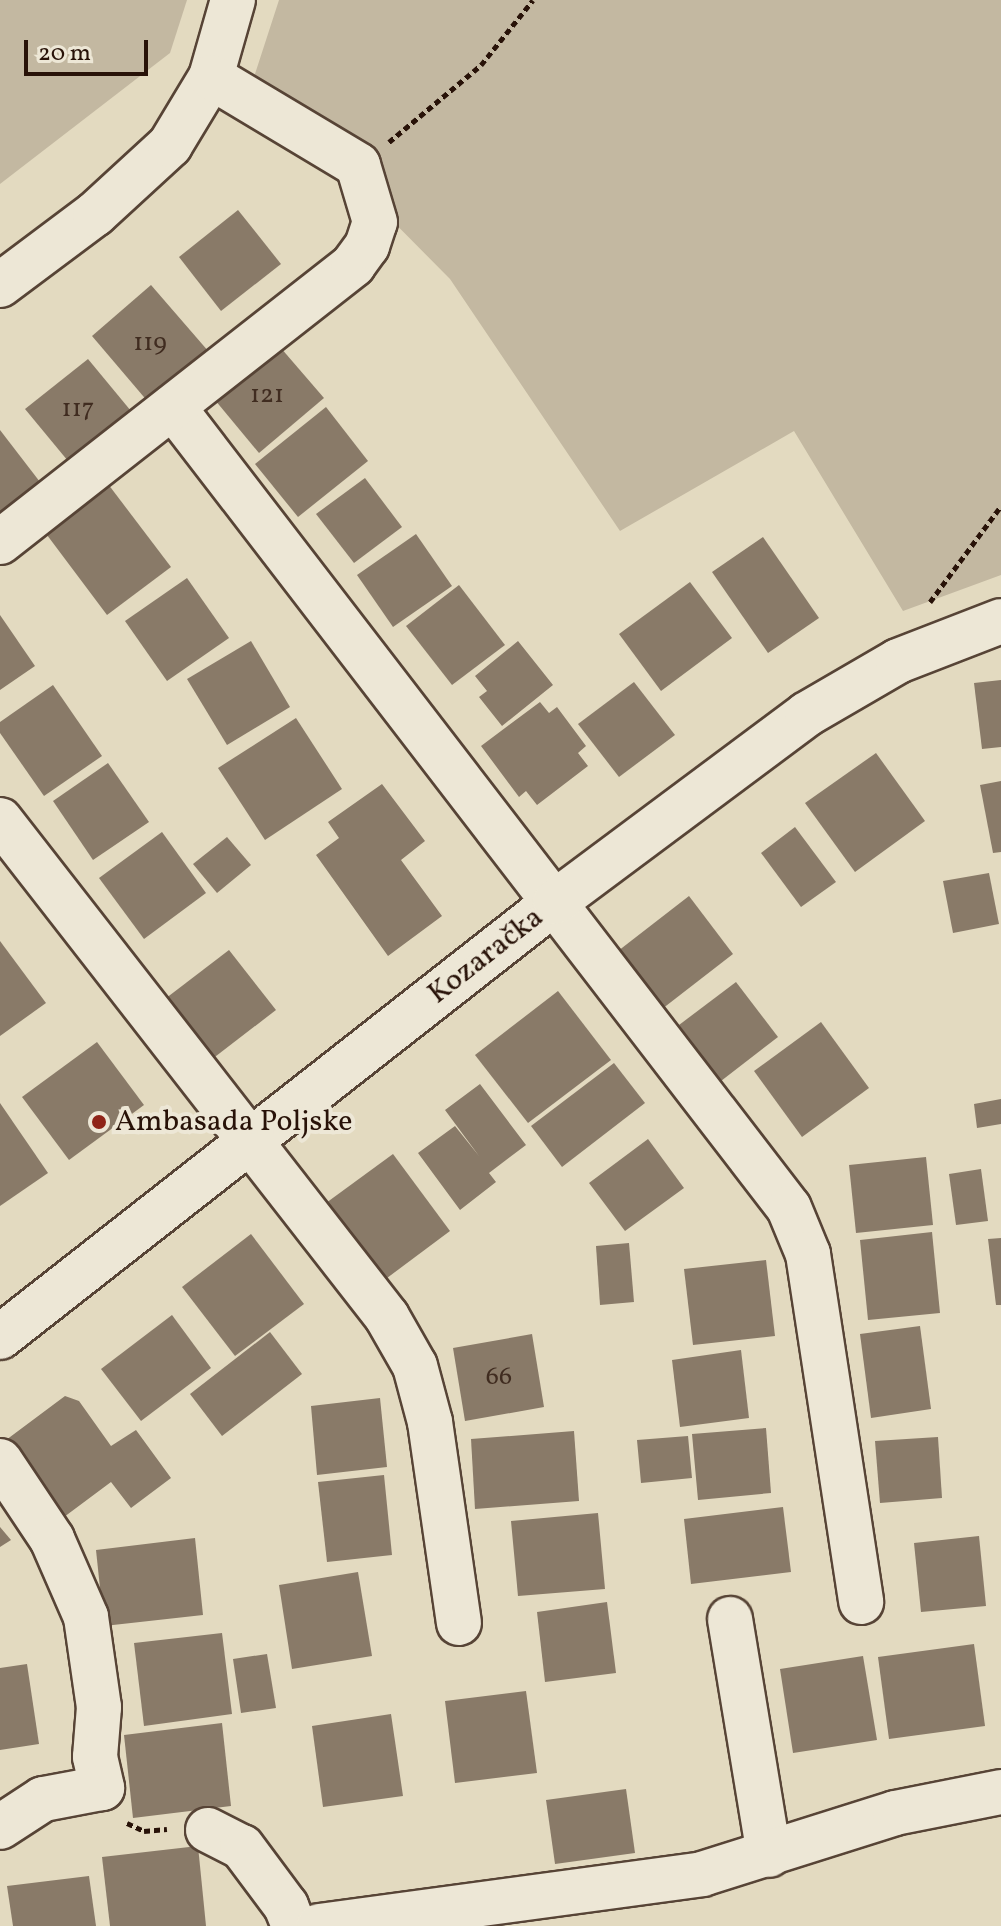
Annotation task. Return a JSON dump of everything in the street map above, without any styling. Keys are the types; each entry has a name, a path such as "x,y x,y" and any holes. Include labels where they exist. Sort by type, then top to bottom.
{"street":[{"path":"0,285 149,169 186,124 211,77 233,0"},
{"path":"0,542 360,256 375,222 358,165 211,77"},
{"path":"173,407 773,1185 800,1231 812,1276 861,1602"},
{"name":"Kozaračka","path":"0,1337 555,902 807,714 898,661 1001,621"},
{"path":"0,820 387,1317 415,1366 430,1422 459,1623"},
{"path":"0,1461 52,1539 86,1617 99,1707 95,1757 102,1788 43,1799 0,1827"},
{"path":"730,1619 769,1855"},
{"path":"319,1926 702,1874 895,1813 1001,1792"},
{"path":"208,1830 242,1847 286,1906 294,1926"}],"path":[{"path":"358,165 481,65 533,0"},
{"path":"927,606 1001,506"},
{"path":"102,1788 113,1816 144,1831 208,1830"}],"shaded area":[{"path":"0,0 187,0 170,53 0,184"},
{"path":"279,0 1001,0 1001,575 903,611 794,431 620,531 450,279 253,80"}],"building":[{"path":"238,210 281,264 221,311 179,257"},
{"path":"151,285 209,352 149,403 92,336"},
{"path":"274,340 324,398 259,453 210,394"},
{"path":"88,359 131,411 68,461 25,409"},
{"path":"326,407 368,461 298,517 255,464"},
{"path":"0,430 40,482 0,513"},
{"path":"365,478 402,527 354,563 316,514"},
{"path":"108,484 171,567 107,615 44,531"},
{"path":"416,534 452,586 393,627 357,575"},
{"path":"763,537 819,618 768,653 712,572"},
{"path":"187,578 229,638 167,681 125,621"},
{"path":"690,582 732,638 661,691 619,634"},
{"path":"459,585 505,645 452,685 406,626"},
{"path":"0,615 35,666 0,690"},
{"path":"251,641 290,707 227,745 187,679"},
{"path":"518,641 553,685 502,726 479,697 487,691 475,676"},
{"path":"1001,680 1001,747 982,749 974,683"},
{"path":"634,682 675,735 619,777 578,724"},
{"path":"53,685 102,756 44,796 0,733 0,722"},
{"path":"540,702 549,713 557,707 586,746 578,753 588,766 537,805 526,791 519,797 481,746"},
{"path":"296,718 342,789 265,840 218,768"},
{"path":"876,753 925,821 855,872 805,803"},
{"path":"108,763 149,822 93,860 53,801"},
{"path":"1001,781 1001,852 993,853 980,785"},
{"path":"382,784 425,841 401,860 442,916 388,956 316,855 339,838 328,822"},
{"path":"795,827 836,882 801,907 761,853"},
{"path":"162,832 206,893 144,939 99,878"},
{"path":"227,837 251,865 217,893 193,864"},
{"path":"989,873 999,924 953,933 943,881"},
{"path":"689,896 733,954 662,1009 618,951"},
{"path":"0,941 46,1003 0,1036"},
{"path":"229,950 276,1010 207,1063 161,1002"},
{"path":"736,982 778,1037 721,1081 679,1025"},
{"path":"558,991 611,1060 528,1123 475,1055"},
{"path":"821,1022 869,1088 802,1137 754,1071"},
{"path":"97,1042 144,1105 69,1160 22,1097"},
{"path":"614,1063 645,1103 562,1167 531,1126"},
{"path":"480,1084 526,1145 489,1173 496,1182 460,1210 418,1153 455,1126 479,1156 445,1110"},
{"path":"1001,1099 1001,1124 977,1128 974,1104"},
{"path":"0,1103 48,1173 0,1206"},
{"path":"648,1139 684,1188 625,1231 589,1183"},
{"path":"393,1154 450,1231 383,1281 326,1203"},
{"path":"926,1157 933,1225 856,1233 849,1165"},
{"path":"981,1169 988,1221 956,1225 949,1174"},
{"path":"932,1232 940,1313 868,1320 860,1240"},
{"path":"251,1234 304,1304 235,1356 182,1287"},
{"path":"1001,1238 1001,1305 996,1305 988,1239"},
{"path":"629,1243 634,1302 600,1305 596,1246"},
{"path":"766,1260 775,1336 693,1345 684,1269"},
{"path":"172,1315 211,1368 141,1421 101,1369"},
{"path":"920,1326 931,1409 871,1418 860,1334"},
{"path":"270,1332 302,1374 222,1436 190,1394"},
{"path":"532,1334 544,1407 465,1421 453,1348"},
{"path":"741,1350 749,1418 680,1427 672,1360"},
{"path":"65,1396 79,1401 111,1446 136,1430 171,1478 131,1508 111,1482 60,1520 2,1443"},
{"path":"380,1398 387,1467 317,1475 311,1406"},
{"path":"766,1428 771,1493 698,1500 692,1434"},
{"path":"574,1431 579,1501 475,1509 471,1439"},
{"path":"688,1436 692,1478 641,1483 637,1440"},
{"path":"938,1437 942,1498 880,1503 875,1441"},
{"path":"384,1475 392,1555 327,1562 318,1482"},
{"path":"783,1507 791,1572 691,1584 684,1519"},
{"path":"598,1513 605,1589 518,1596 511,1521"},
{"path":"0,1527 11,1540 0,1547"},
{"path":"979,1536 986,1606 921,1612 914,1543"},
{"path":"195,1538 203,1615 104,1626 96,1550"},
{"path":"358,1572 372,1656 292,1669 279,1585"},
{"path":"607,1602 616,1673 545,1682 537,1612"},
{"path":"222,1633 232,1714 144,1726 134,1643"},
{"path":"974,1644 985,1726 889,1739 878,1657"},
{"path":"267,1654 276,1708 241,1713 233,1659"},
{"path":"863,1656 877,1740 793,1753 780,1669"},
{"path":"27,1664 39,1744 0,1750 0,1668"},
{"path":"526,1691 537,1773 455,1783 445,1701"},
{"path":"391,1714 403,1796 323,1807 312,1726"},
{"path":"222,1723 231,1806 133,1818 124,1735"},
{"path":"626,1789 635,1853 555,1864 546,1800"},
{"path":"198,1846 206,1926 110,1926 102,1857"},
{"path":"89,1876 96,1926 13,1926 7,1886"}],"place":[{"name":"Ambasada Poljske","path":"99,1122"}]}
